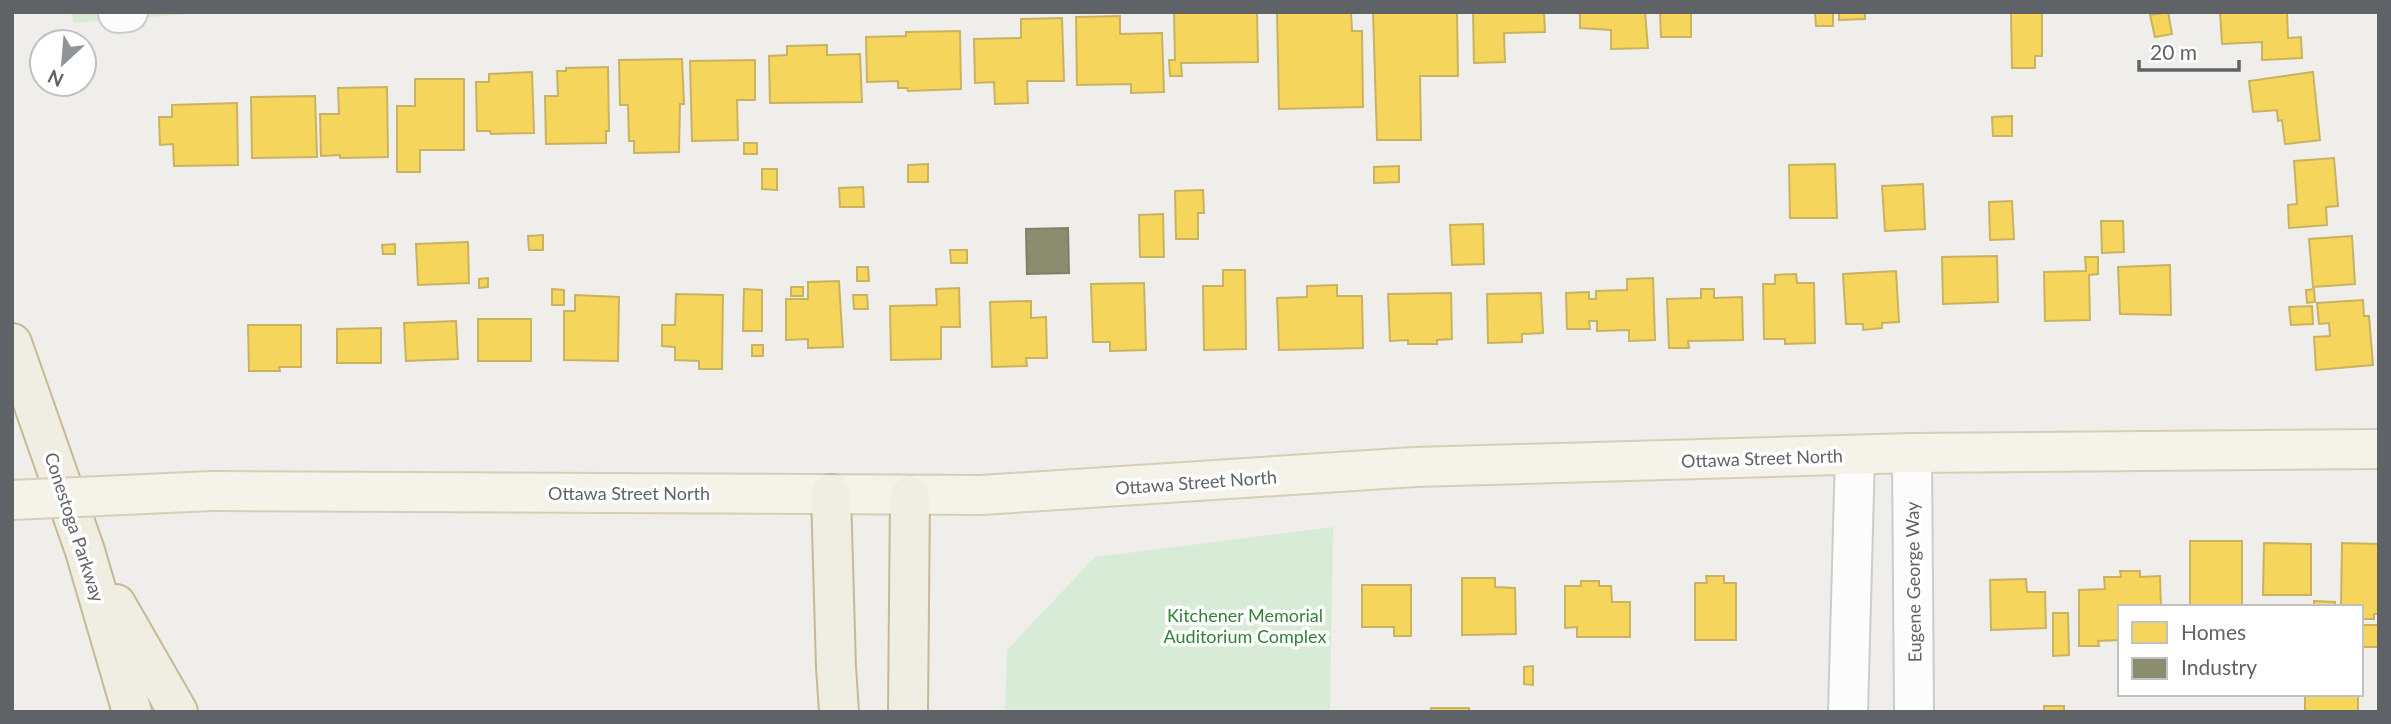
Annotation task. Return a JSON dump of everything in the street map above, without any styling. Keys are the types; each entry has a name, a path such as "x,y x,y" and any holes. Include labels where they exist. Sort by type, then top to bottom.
{"highway":[{"name":"Conestoga Parkway","path":"12,344 85,551 132,712"},
{"path":"831,495 835,667 839,712"},
{"path":"908,712 910,496"},
{"path":"85,551 178,712"}],"main road":[{"name":"Ottawa Street North","path":"12,500 212,491 981,495 1415,467 1912,453 2379,449"}],"street":[{"path":"118,13 128,12"},
{"name":"Eugene George Way","path":"1912,453 1914,712"},
{"path":"1848,712 1855,455"}],"green space":[{"path":"70,12 214,12 74,23"},
{"name":"Kitchener Memorial Auditorium Complex","path":"1333,527 1330,712 1005,712 1007,650 1095,557"}],"building: Homes":[{"path":"1174,12 1257,12 1258,62 1181,63 1182,76 1170,76 1169,60 1175,60"},
{"path":"1277,12 1351,12 1352,31 1362,31 1363,107 1279,109"},
{"path":"1373,12 1457,12 1458,76 1420,76 1421,140 1377,140"},
{"path":"1473,12 1544,12 1545,32 1504,33 1505,62 1474,63"},
{"path":"1580,12 1645,12 1648,48 1611,49 1611,30 1580,28"},
{"path":"1660,12 1691,12 1691,37 1661,37"},
{"path":"1815,12 1833,12 1833,26 1816,26"},
{"path":"1839,12 1865,12 1865,19 1839,20"},
{"path":"2011,12 2042,12 2042,56 2035,56 2035,68 2012,68"},
{"path":"2168,12 2172,34 2155,37 2150,15"},
{"path":"2220,12 2287,12 2288,38 2301,37 2302,58 2262,60 2262,42 2222,44"},
{"path":"1120,16 1120,34 1162,33 1164,92 1131,93 1131,84 1077,85 1076,17"},
{"path":"1062,18 1064,81 1027,81 1028,103 995,104 994,82 975,83 974,39 1021,38 1021,19"},
{"path":"960,31 961,89 908,91 907,88 898,88 898,81 867,82 866,37 906,36 906,32"},
{"path":"827,45 827,55 860,54 862,102 770,103 769,56 787,55 787,46"},
{"path":"682,59 684,104 680,104 679,152 634,153 634,141 629,141 628,105 620,105 619,60"},
{"path":"755,60 755,100 737,100 738,140 692,141 690,61"},
{"path":"608,67 609,131 606,131 606,143 546,144 545,96 558,96 557,71 566,71 566,68"},
{"path":"532,72 534,133 491,134 490,131 477,131 476,82 489,82 489,74"},
{"path":"2313,72 2320,140 2285,144 2282,120 2278,121 2277,110 2253,112 2249,81"},
{"path":"415,79 464,79 464,150 420,150 420,172 397,172 397,106 415,106"},
{"path":"387,87 388,157 321,156 320,114 339,114 338,88"},
{"path":"315,96 317,157 252,158 251,97"},
{"path":"237,103 238,165 174,166 173,144 160,145 159,117 172,117 172,105"},
{"path":"2012,116 2012,136 1993,136 1992,117"},
{"path":"744,143 757,143 757,154 744,154"},
{"path":"2334,158 2338,206 2326,207 2327,225 2289,228 2288,205 2297,204 2294,161"},
{"path":"928,164 928,182 908,182 908,165"},
{"path":"1835,164 1837,218 1790,218 1789,165"},
{"path":"1399,166 1399,182 1374,183 1374,167"},
{"path":"762,169 777,169 777,190 762,189"},
{"path":"1923,184 1925,229 1885,231 1882,186"},
{"path":"863,187 864,207 840,207 839,188"},
{"path":"1203,190 1204,213 1198,213 1198,239 1176,239 1175,191"},
{"path":"2012,201 2014,239 1990,240 1989,202"},
{"path":"1163,214 1164,257 1140,257 1139,215"},
{"path":"2101,221 2123,221 2124,252 2102,253"},
{"path":"1483,224 1484,264 1452,265 1450,225"},
{"path":"543,235 543,250 529,250 528,236"},
{"path":"2352,236 2355,284 2313,287 2309,239"},
{"path":"468,242 469,283 418,285 416,244"},
{"path":"395,244 395,254 383,254 382,245"},
{"path":"950,250 967,250 967,263 951,263"},
{"path":"1997,256 1998,302 1943,304 1942,257"},
{"path":"2085,257 2098,257 2098,274 2089,275 2090,320 2045,321 2044,272 2086,271"},
{"path":"2170,265 2171,315 2120,314 2118,267"},
{"path":"857,267 868,267 869,281 857,281"},
{"path":"1223,270 1245,270 1246,349 1204,350 1203,286 1223,286"},
{"path":"1896,271 1899,322 1882,323 1882,328 1863,330 1863,324 1846,324 1843,274"},
{"path":"1796,274 1797,283 1814,283 1815,343 1785,344 1785,339 1764,339 1763,284 1775,284 1775,275"},
{"path":"488,278 488,287 479,288 479,279"},
{"path":"1653,278 1655,340 1629,341 1629,330 1597,331 1597,321 1589,321 1590,329 1567,329 1566,293 1589,292 1589,299 1596,299 1596,291 1627,290 1627,279"},
{"path":"839,281 843,347 808,348 808,339 786,340 786,299 808,299 808,282"},
{"path":"1144,283 1146,350 1110,351 1110,342 1093,342 1091,284"},
{"path":"1337,285 1337,296 1362,296 1363,348 1279,350 1277,298 1307,297 1307,286"},
{"path":"791,287 803,287 803,296 791,296"},
{"path":"959,288 960,327 941,327 941,359 891,360 890,306 937,305 936,289"},
{"path":"552,289 564,290 564,305 552,305"},
{"path":"744,289 762,290 762,331 743,331"},
{"path":"1701,289 1714,289 1714,298 1742,297 1743,340 1688,341 1689,348 1669,348 1667,299 1701,298"},
{"path":"2314,289 2315,302 2307,303 2306,290"},
{"path":"1451,293 1452,339 1437,340 1437,344 1408,344 1408,340 1390,341 1388,294"},
{"path":"1541,293 1543,333 1522,334 1522,342 1488,343 1487,294"},
{"path":"676,294 723,295 722,369 699,369 699,361 675,360 675,347 662,346 662,325 675,325"},
{"path":"575,295 619,297 618,361 564,360 564,311 575,311"},
{"path":"853,295 867,295 868,309 854,309"},
{"path":"2363,300 2364,316 2369,316 2373,365 2316,370 2314,337 2330,336 2329,323 2319,324 2317,303"},
{"path":"1031,301 1031,318 1046,317 1047,358 1026,358 1027,366 992,367 990,302"},
{"path":"2312,306 2313,324 2291,325 2289,307"},
{"path":"478,319 531,319 531,361 478,361"},
{"path":"456,321 458,359 406,361 404,323"},
{"path":"248,325 301,325 301,367 279,367 280,371 249,371"},
{"path":"381,328 381,363 337,363 337,329"},
{"path":"752,345 763,345 763,356 752,356"},
{"path":"2190,541 2242,541 2242,605 2190,605"},
{"path":"2264,543 2311,544 2311,595 2263,595"},
{"path":"2342,543 2379,544 2379,614 2374,614 2374,619 2363,619 2363,605 2341,605"},
{"path":"2120,571 2140,571 2140,577 2160,576 2161,605 2118,605 2118,640 2098,641 2099,646 2079,646 2079,590 2105,589 2104,577 2121,577"},
{"path":"1706,576 1724,576 1724,583 1736,583 1736,640 1695,640 1695,583 1707,583"},
{"path":"1462,578 1495,578 1495,587 1515,588 1516,634 1462,635"},
{"path":"2026,579 2027,592 2045,592 2046,628 1991,630 1990,580"},
{"path":"1581,581 1599,581 1599,586 1611,586 1612,602 1630,602 1630,637 1577,637 1577,627 1565,628 1565,586 1581,586"},
{"path":"1362,585 1411,585 1411,636 1394,636 1394,627 1362,627"},
{"path":"2314,601 2335,602 2335,605 2314,605"},
{"path":"2053,613 2068,613 2069,655 2053,656"},
{"path":"2363,625 2379,625 2379,647 2363,647"},
{"path":"1533,666 1533,685 1524,684 1524,667"},
{"path":"2305,696 2358,696 2358,712 2305,712"},
{"path":"2044,706 2064,706 2064,712 2044,712"},
{"path":"1431,708 1469,708 1469,712 1431,712"}],"building: Industry":[{"path":"1068,228 1069,273 1027,274 1026,229"}]}
